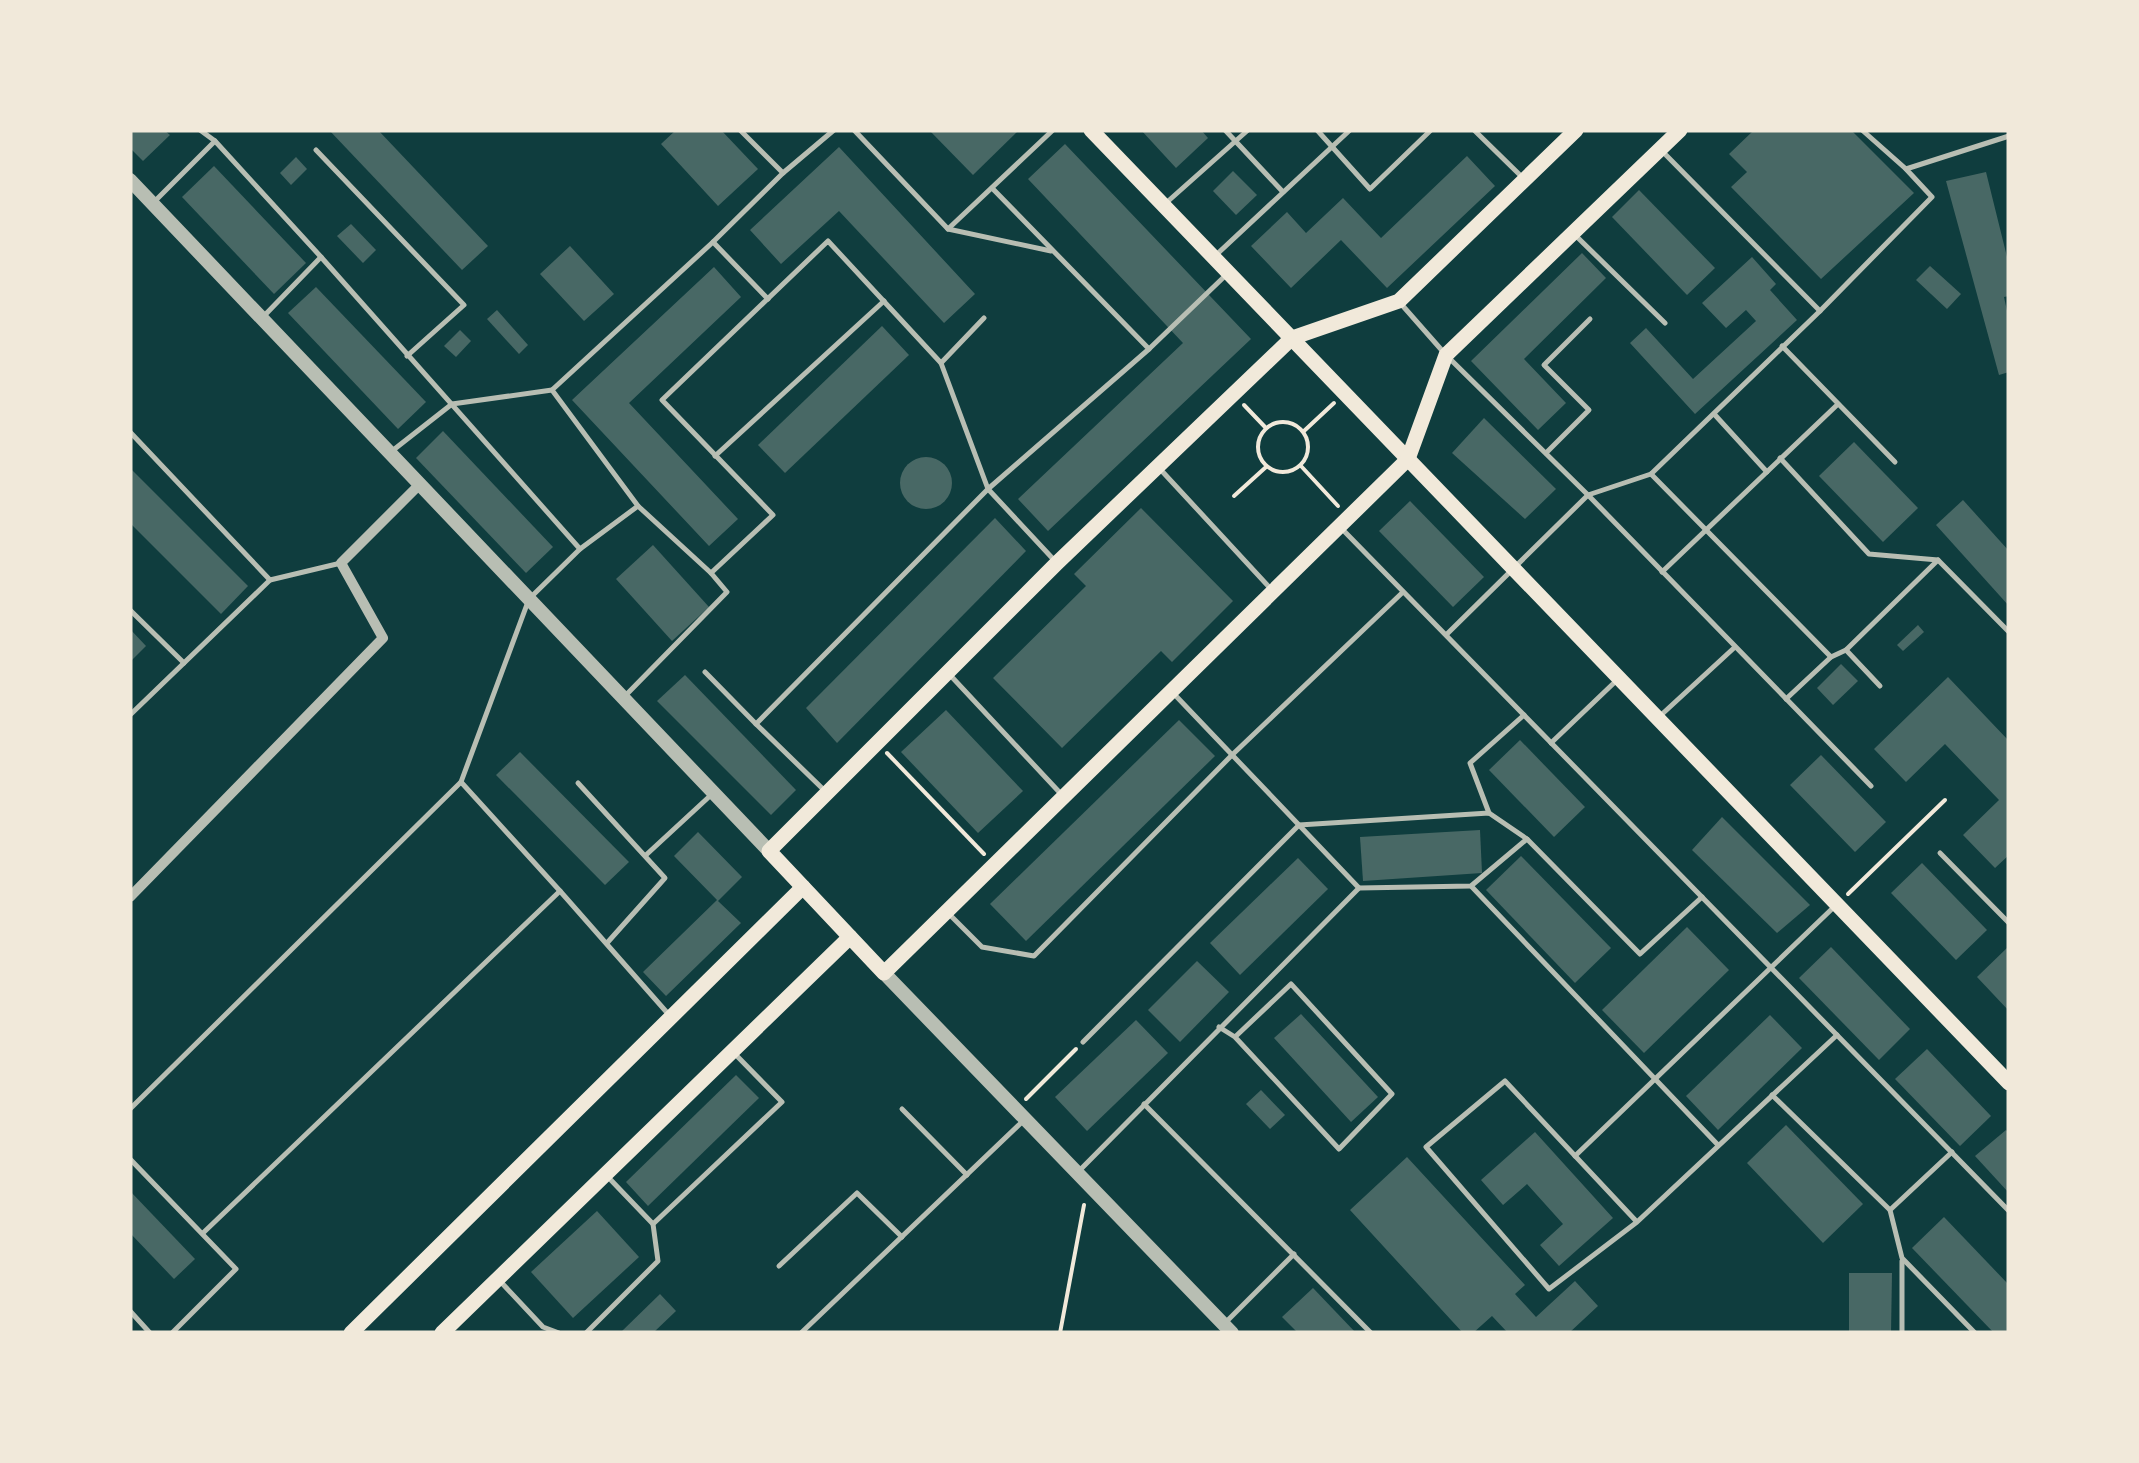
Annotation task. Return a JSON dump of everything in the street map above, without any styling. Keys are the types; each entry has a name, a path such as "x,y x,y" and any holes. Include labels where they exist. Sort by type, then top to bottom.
{"main road":[{"path":"1090,130 2009,1084"},
{"path":"1576,130 1399,301 1292,338 1057,563 769,851 884,973 1408,459 1446,355 1680,130"},
{"path":"350,1333 803,887"},
{"path":"442,1333 850,936"}],"street":[{"path":"130,180 769,851"},
{"path":"131,894 383,638 341,562 420,484"},
{"path":"884,973 1227,1329"}],"lane":[{"path":"200,130 215,141 580,549"},
{"path":"740,130 783,173"},
{"path":"390,452 452,404 552,390 834,130"},
{"path":"854,130 948,229 1052,251"},
{"path":"948,229 1053,130"},
{"path":"1225,130 1283,192"},
{"path":"1163,205 1248,130"},
{"path":"1316,130 1370,189 1432,130"},
{"path":"1214,257 1350,130"},
{"path":"1474,130 1524,180"},
{"path":"1447,634 1588,495 1651,474 1932,197 1862,130"},
{"path":"1906,168 2009,136"},
{"path":"152,203 215,141"},
{"path":"1660,149 1820,311"},
{"path":"316,150 464,305 407,356"},
{"path":"992,188 1149,349"},
{"path":"1573,233 1664,323"},
{"path":"711,573 773,515 662,400 828,241 941,363 988,488 1057,563"},
{"path":"713,242 768,299"},
{"path":"262,318 321,258"},
{"path":"756,724 988,488 1149,349 1229,273"},
{"path":"716,456 884,301"},
{"path":"1399,301 1446,355 1871,786"},
{"path":"941,363 984,318"},
{"path":"1546,453 1589,410 1544,365 1590,319"},
{"path":"1782,346 1895,462"},
{"path":"552,390 638,506 727,592 623,698"},
{"path":"1662,573 1837,405"},
{"path":"1714,415 1767,472"},
{"path":"130,432 270,580"},
{"path":"1780,458 1869,554 1938,560 2009,632"},
{"path":"1157,466 1274,591"},
{"path":"1651,474 1831,657"},
{"path":"130,1109 462,782 529,599 580,549 638,506"},
{"path":"1344,522 1403,592 2009,1210"},
{"path":"1786,699 1831,657 1846,650 1938,560"},
{"path":"130,715 270,580 341,562"},
{"path":"947,912 982,947 1034,956 1232,755 1403,592"},
{"path":"130,610 184,663"},
{"path":"1658,718 1735,647"},
{"path":"1846,650 1880,686"},
{"path":"705,672 827,793"},
{"path":"948,674 1064,798"},
{"path":"1551,743 1619,678"},
{"path":"1172,692 1359,888"},
{"path":"1524,715 1470,763 1489,813 1527,839 1640,954 1702,897"},
{"path":"462,782 672,1018"},
{"path":"578,783 665,878 606,943"},
{"path":"646,855 714,793"},
{"path":"1083,1042 1300,825 1489,813"},
{"path":"1082,1178 1144,1104 1359,888 1471,886 1527,839"},
{"path":"1940,852 2009,923"},
{"path":"1471,886 1718,1145"},
{"path":"203,1233 560,891"},
{"path":"1575,1156 1837,904"},
{"path":"1218,1027 1235,1037 1339,1149 1392,1094 1291,984 1235,1037"},
{"path":"1637,1222 1504,1081 1426,1148 1549,1288 1637,1222 1837,1034"},
{"path":"653,1224 782,1102 732,1051"},
{"path":"1772,1095 1890,1210 1902,1258 1902,1333"},
{"path":"1144,1104 1371,1333"},
{"path":"902,1109 967,1175"},
{"path":"802,1333 967,1175 1021,1114"},
{"path":"1890,1210 1952,1152"},
{"path":"130,1159 236,1269 172,1333"},
{"path":"586,1333 658,1261 653,1224 605,1174"},
{"path":"778,1266 858,1193 902,1238"},
{"path":"1227,1329 1294,1254"},
{"path":"1902,1258 1975,1333"},
{"path":"498,1278 543,1327 560,1333"},
{"path":"130,1311 150,1333"}],"path":[{"path":"1303,432 1345,393"},
{"path":"1234,394 1266,428"},
{"path":"1282,422 1303,432 1308,447 1300,466 1284,472 1266,466 1258,448 1266,428 1282,422"},
{"path":"1234,496 1266,466"},
{"path":"1300,466 1344,522"},
{"path":"878,743 994,865"},
{"path":"1837,904 1945,800"},
{"path":"1021,1114 1083,1042"},
{"path":"1060,1333 1082,1178"}],"building":[{"path":"130,130 164,130 170,135 143,161 130,148"},
{"path":"329,130 378,130 488,246 462,270"},
{"path":"676,130 721,130 758,169 718,206 661,144"},
{"path":"929,130 1019,130 973,175"},
{"path":"1141,130 1201,130 1208,138 1176,168"},
{"path":"1754,130 1851,130 1914,193 1821,279 1731,187 1747,172 1729,154"},
{"path":"1065,144 1251,339 1048,531 1018,499 1183,343 1028,179"},
{"path":"839,147 975,294 944,323 839,211 781,264 750,230"},
{"path":"1467,156 1495,186 1387,288 1341,240 1291,288 1251,246 1287,212 1306,233 1343,198 1381,238"},
{"path":"296,157 307,169 291,185 280,173"},
{"path":"214,166 306,263 274,294 182,197"},
{"path":"1233,171 1257,195 1236,215 1213,191"},
{"path":"1986,172 2009,265 2009,296 2004,297 2009,320 2009,372 1999,375 1946,181"},
{"path":"1639,190 1715,268 1687,295 1612,217"},
{"path":"351,224 376,250 363,263 337,236"},
{"path":"570,246 614,294 584,321 540,274"},
{"path":"1582,253 1606,278 1524,359 1566,403 1538,430 1471,361"},
{"path":"1752,257 1776,284 1770,290 1797,320 1695,414 1630,343 1646,328 1693,379 1756,321 1746,310 1726,328 1702,303"},
{"path":"1930,266 1961,294 1947,309 1916,280"},
{"path":"714,267 741,297 629,403 738,519 709,546 572,400"},
{"path":"316,287 426,402 398,429 288,313"},
{"path":"497,310 528,345 519,354 487,319"},
{"path":"882,326 909,355 785,473 758,445"},
{"path":"460,330 471,341 456,357 444,346"},
{"path":"1484,418 1556,489 1525,519 1452,453"},
{"path":"443,431 553,547 526,573 416,458"},
{"path":"1854,442 1918,508 1883,542 1819,476"},
{"path":"926,457 944,465 952,483 944,501 926,509 908,501 900,483 908,465"},
{"path":"130,468 248,586 221,614 130,523"},
{"path":"1963,500 2009,551 2009,606 1936,525"},
{"path":"1410,501 1484,577 1453,607 1379,531"},
{"path":"1141,508 1233,601 1172,662 1161,651 1062,748 993,678 1086,586 1074,574"},
{"path":"995,518 1026,551 837,743 806,708"},
{"path":"653,545 709,607 672,641 616,579"},
{"path":"1918,625 1924,632 1903,651 1897,645"},
{"path":"130,629 146,646 130,662"},
{"path":"1841,664 1858,681 1833,705 1817,688"},
{"path":"685,675 796,790 771,815 657,701"},
{"path":"1948,677 2009,741 2009,855 1995,868 1963,835 1999,800 1945,744 1906,782 1874,749"},
{"path":"946,710 1023,791 978,833 901,752"},
{"path":"1179,720 1215,756 1026,941 990,904"},
{"path":"1520,740 1585,807 1554,837 1489,770"},
{"path":"520,752 629,862 605,885 496,775"},
{"path":"1821,755 1886,822 1855,852 1790,785"},
{"path":"1722,817 1810,905 1777,933 1692,850"},
{"path":"1480,830 1482,873 1363,881 1360,837"},
{"path":"698,832 742,877 718,901 741,923 666,996 643,972 717,900 674,856"},
{"path":"1521,856 1611,948 1575,983 1486,890"},
{"path":"1298,858 1328,889 1240,975 1210,943"},
{"path":"1922,863 1987,930 1956,960 1891,893"},
{"path":"1687,927 1729,970 1644,1053 1602,1010"},
{"path":"2009,946 2009,1011 1977,977"},
{"path":"1831,947 1910,1029 1879,1060 1799,978"},
{"path":"1197,961 1229,992 1180,1042 1148,1010"},
{"path":"1301,1014 1378,1097 1351,1122 1274,1038"},
{"path":"1770,1015 1802,1048 1718,1130 1686,1096"},
{"path":"1136,1020 1168,1053 1087,1131 1055,1097"},
{"path":"1927,1049 1991,1116 1960,1146 1895,1079"},
{"path":"736,1075 759,1098 648,1206 626,1182"},
{"path":"1261,1090 1285,1115 1270,1129 1246,1104"},
{"path":"1786,1125 1863,1204 1823,1243 1747,1163"},
{"path":"2006,1130 2009,1133 2009,1193 1975,1156"},
{"path":"1535,1132 1613,1218 1559,1266 1540,1245 1563,1224 1527,1184 1503,1205 1481,1180"},
{"path":"1407,1157 1525,1285 1515,1294 1536,1317 1575,1281 1598,1306 1569,1333 1508,1333 1492,1316 1473,1333 1463,1333 1350,1210"},
{"path":"130,1191 195,1259 174,1279 130,1233"},
{"path":"597,1211 639,1257 573,1318 531,1272"},
{"path":"1944,1217 2009,1285 2009,1333 1994,1333 1912,1248"},
{"path":"1849,1273 1892,1273 1891,1333 1849,1333"},
{"path":"1313,1288 1356,1333 1298,1333 1282,1317"},
{"path":"660,1294 676,1311 653,1333 620,1333"}]}
